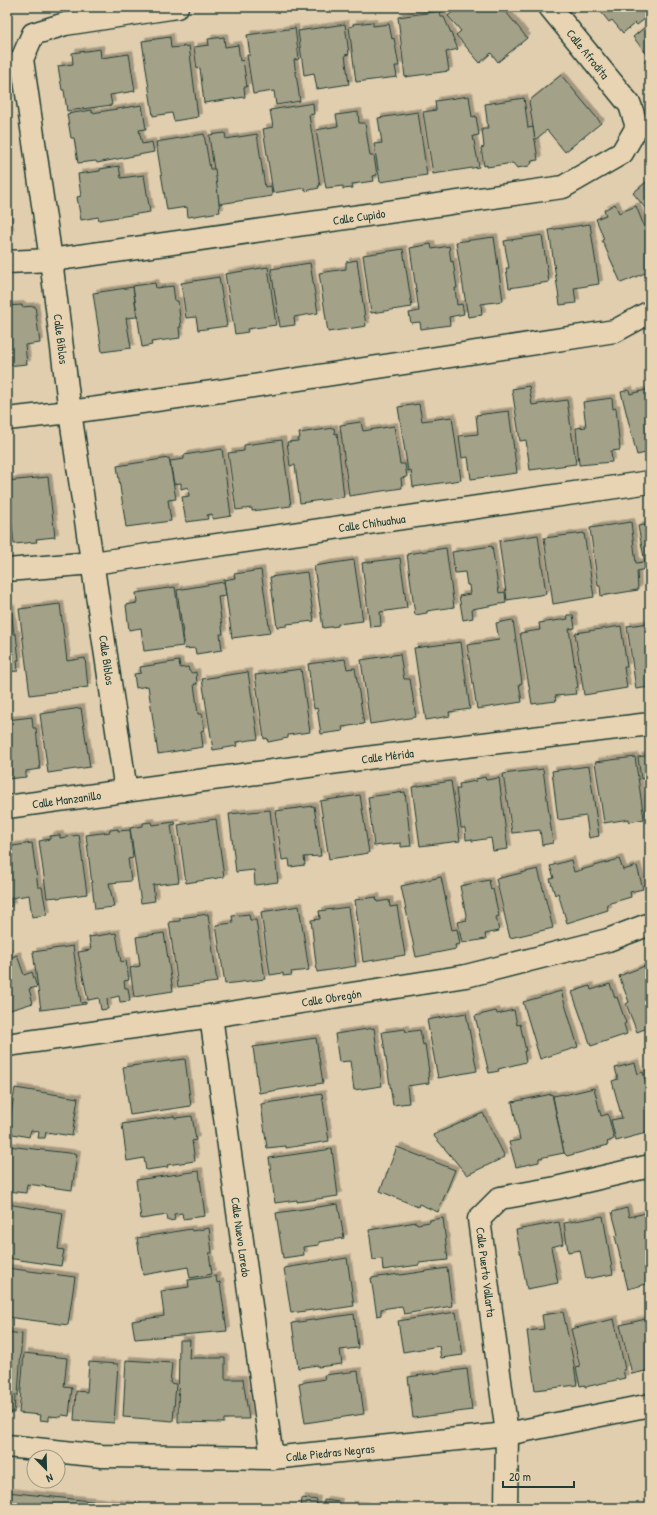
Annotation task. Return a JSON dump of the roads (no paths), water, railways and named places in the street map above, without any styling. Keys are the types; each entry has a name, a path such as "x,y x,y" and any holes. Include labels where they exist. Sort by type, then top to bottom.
{"street":[{"name":"Calle Biblos","path":"126,791 70,412 51,260 22,59 33,34 65,24 178,7"},
{"name":"Calle Afrodita","path":"550,7 611,83"},
{"name":"Calle Cupido","path":"7,262 51,260 563,187 622,153 637,127 630,105 611,83"},
{"path":"7,419 70,412 615,331 650,312"},
{"name":"Calle Chihuahua","path":"7,570 93,563 650,482"},
{"name":"Calle Mérida","path":"126,791 374,757 650,724"},
{"name":"Calle Manzanillo","path":"7,807 126,791"},
{"name":"Calle Obregón","path":"7,1045 211,1016 466,976 608,940 650,924"},
{"name":"Calle Nuevo Laredo","path":"211,1016 272,1458"},
{"name":"Calle Puerto Vallarta","path":"506,1508 507,1434 479,1219 500,1198 556,1188 650,1166"},
{"name":"Calle Piedras Negras","path":"7,1446 102,1456 272,1458 507,1434 650,1405"}]}
